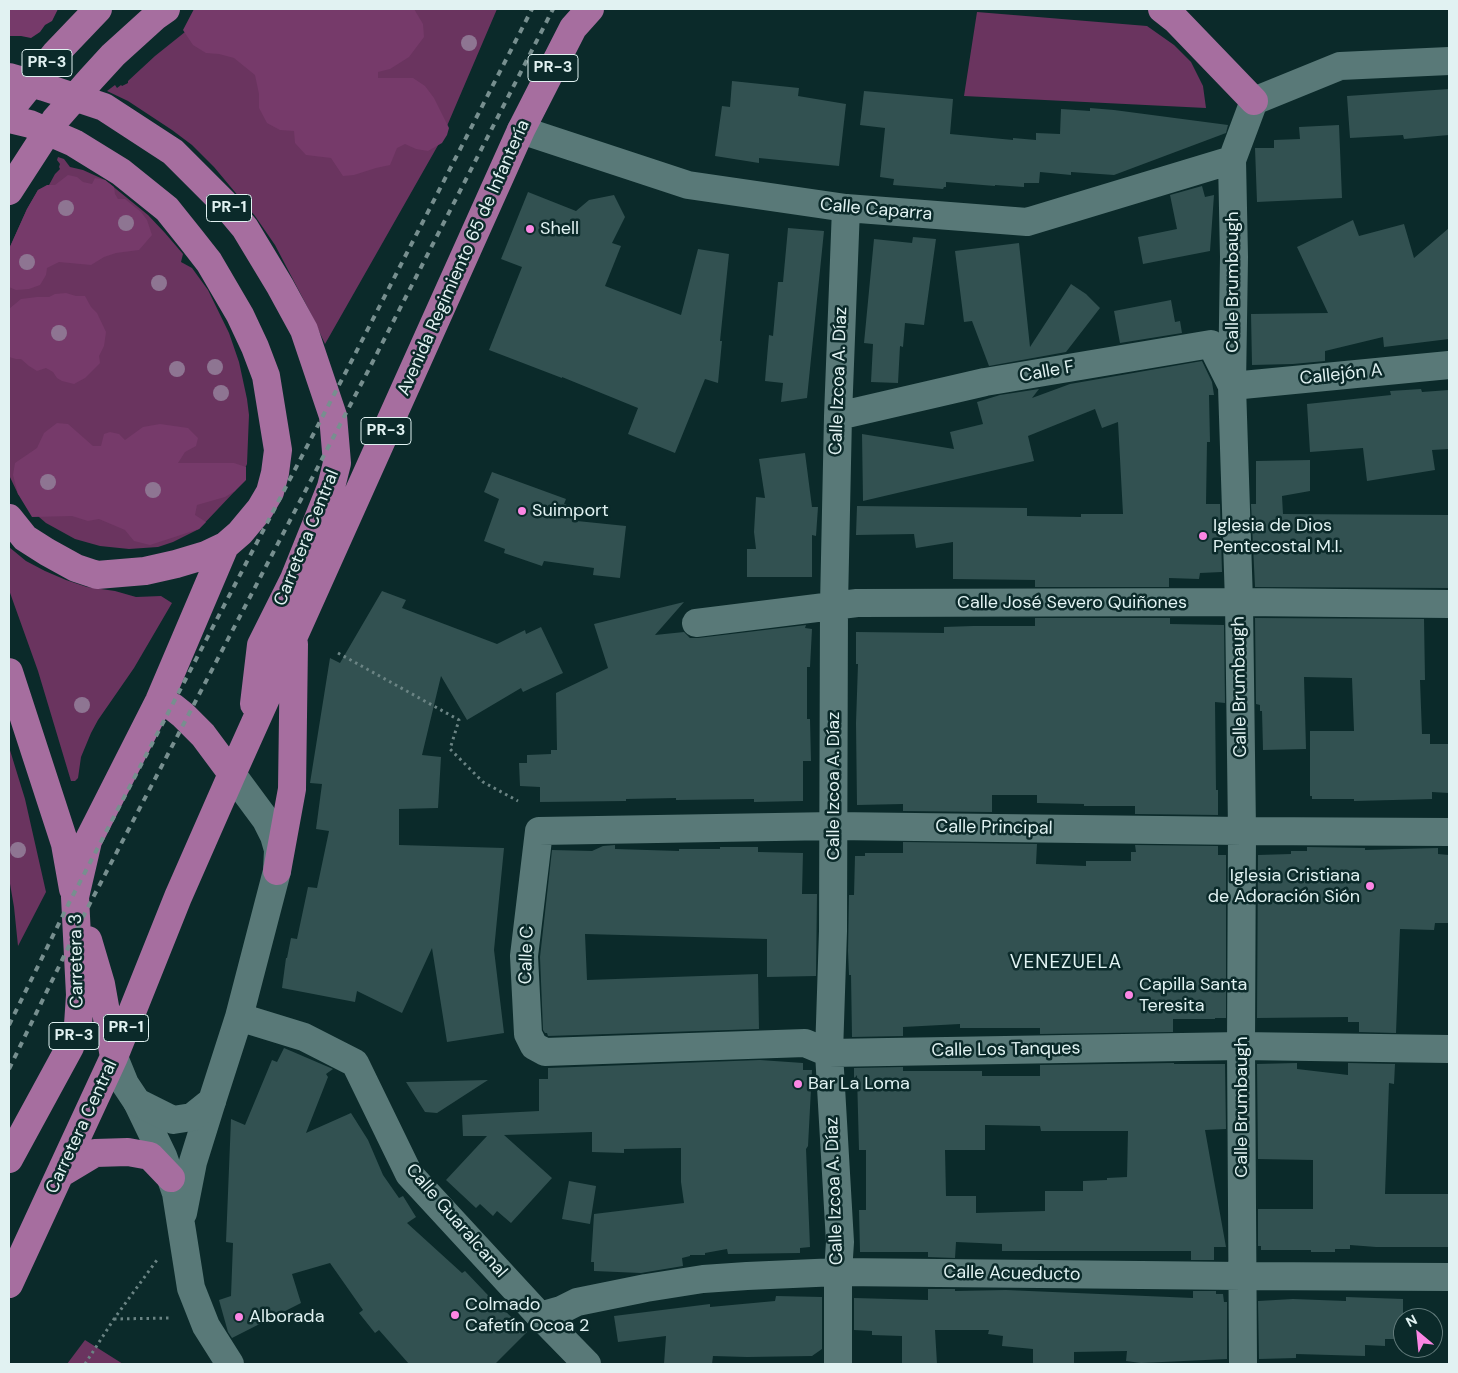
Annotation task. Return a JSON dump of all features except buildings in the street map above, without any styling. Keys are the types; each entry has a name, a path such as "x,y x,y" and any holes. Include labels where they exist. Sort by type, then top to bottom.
{"highway":[{"path":"10,188 55,120 113,54 166,9"},
{"name":"Avenida Regimiento 65 de Infantería","path":"250,732 521,130 574,28 590,9"},
{"path":"1162,9 1176,20 1254,102"},
{"name":"PR-3","path":"9,111 55,54 94,13"},
{"name":"Carretera Central","path":"9,77 104,107 173,152 224,203 245,228 304,330 333,416 337,463 331,487 294,579 261,645 250,732"},
{"path":"9,119 30,124 74,143 121,172 173,217 209,262 240,315 255,347 266,376 278,450 270,492 260,509 240,534 225,546 206,555 176,564 144,570 97,574 76,568 47,552 25,538 9,518"},
{"path":"114,1058 101,984 75,897 88,841 159,701 225,546"},
{"path":"277,871 292,789 294,634"},
{"name":"PR-3","path":"9,672 65,844 75,897"},
{"path":"159,701 173,707 183,715 203,735 232,774"},
{"name":"PR-1","path":"232,774 250,732"},
{"name":"Carretera Central","path":"10,1281 114,1058 178,897 232,774"},
{"name":"Carretera 3","path":"9,1159 70,1047 78,1025 80,995 75,897"},
{"path":"60,1174 95,1153 128,1152 150,1156 171,1178"}],"street":[{"path":"1254,102 1340,66 1449,61"},
{"name":"Calle Brumbaugh","path":"1243,1364 1242,831 1239,602 1232,386 1234,256 1232,160 1254,102"},
{"name":"Calle Caparra","path":"521,130 688,185 846,208 1027,222 1232,160"},
{"name":"Calle Izcoa A. Díaz","path":"838,1364 838,1272 840,1242 829,1052 833,932 834,605 838,416 846,208"},
{"name":"Calle F","path":"838,416 985,382 1211,344 1232,386"},
{"name":"Callejón A","path":"1232,386 1449,364"},
{"name":"Calle José Severo Quiñones","path":"696,623 834,605 866,603 1239,602 1449,604"},
{"path":"181,1227 193,1162 239,1017 277,871 278,850 274,836 266,820 232,774"},
{"name":"Calle Principal","path":"539,831 834,826 1449,832"},
{"name":"Calle C","path":"539,831 524,956 528,1034 534,1046 545,1052 565,1051"},
{"name":"Calle Guaralcanal","path":"239,1017 304,1037 355,1063 409,1174 587,1364"},
{"name":"Calle Los Tanques","path":"565,1051 805,1044 829,1052 1241,1046 1449,1049"},
{"path":"114,1058 125,1084 137,1102 163,1156 176,1193 191,1288 206,1326 230,1364"},
{"path":"137,1102 173,1120 192,1117 212,1101"},
{"name":"Calle Acueducto","path":"540,1316 561,1310 577,1302 703,1279 838,1272 1449,1277"}],"path":[{"path":"338,653 459,720 450,749 483,782 518,801"},
{"path":"85,1364 114,1319 181,1227"},
{"path":"114,1319 182,1318 206,1326"}],"shaded area":[{"path":"9,9 58,9 52,21 31,38 9,36"},
{"path":"194,9 414,9 423,24 424,37 409,57 390,69 378,72 378,78 413,78 425,86 434,98 449,128 447,135 442,143 428,151 416,149 405,144 397,148 390,165 354,175 343,176 331,158 306,155 295,143 294,131 280,130 267,123 259,108 259,94 255,75 234,58 206,53 193,45 183,30"},
{"path":"217,9 497,9 441,140 325,344 275,245 255,216 214,167 192,145 172,130 128,101 107,91 115,85 117,88 128,83 155,56"},
{"path":"977,12 1147,26 1174,45 1191,62 1203,86 1206,108 964,96"},
{"path":"58,157 64,159 70,167 83,170 105,180 148,215 165,233 183,254 181,262 192,268 208,290 229,333 239,362 249,415 247,464 235,491 199,529 158,547 129,549 100,546 75,539 39,517 18,494 9,475 9,249 38,190 49,185 60,169"},
{"path":"68,175 92,184 95,178 105,180 114,187 118,199 125,199 141,212 147,220 152,235 139,250 116,253 104,257 91,265 59,262 47,268 46,275 40,285 29,289 16,290 9,287 9,249 27,209 38,190 47,185 55,185"},
{"path":"66,293 85,296 97,313 106,332 104,346 99,356 100,363 85,378 74,384 62,381 46,368 37,371 21,359 9,357 9,309 21,299 49,297 55,294"},
{"path":"57,423 68,424 93,446 101,446 104,434 110,432 119,434 125,440 143,427 160,424 188,428 198,438 196,446 185,452 178,463 234,463 246,467 246,480 235,491 225,497 197,505 195,515 206,522 199,529 150,545 134,541 125,530 99,519 88,521 72,516 32,517 18,494 13,475 15,463 37,448 44,433"},
{"path":"9,547 26,561 66,580 87,587 115,591 136,597 161,596 172,603 134,668 98,720 81,757 78,778 75,781 71,781 38,671 9,590"},
{"path":"9,747 25,799 46,892 18,946 9,878"},
{"path":"85,1340 123,1364 67,1364"}],"railway":[{"path":"9,1025 69,903 351,362 532,9"},
{"path":"9,1069 86,911 368,371 553,9"}],"place":[{"name":"Shell","path":"530,229"},
{"name":"Suimport","path":"522,511"},
{"name":"Iglesia de Dios Pentecostal M.I.","path":"1203,536"},
{"name":"Iglesia Cristiana de Adoración Sión","path":"1370,886"},
{"name":"Capilla Santa Teresita","path":"1129,995"},
{"name":"Bar La Loma","path":"798,1084"},
{"name":"Colmado Cafetín Ocoa 2","path":"455,1315"},
{"name":"Alborada","path":"239,1317"}],"district":[{"name":"VENEZUELA","path":"1066,963"}]}
